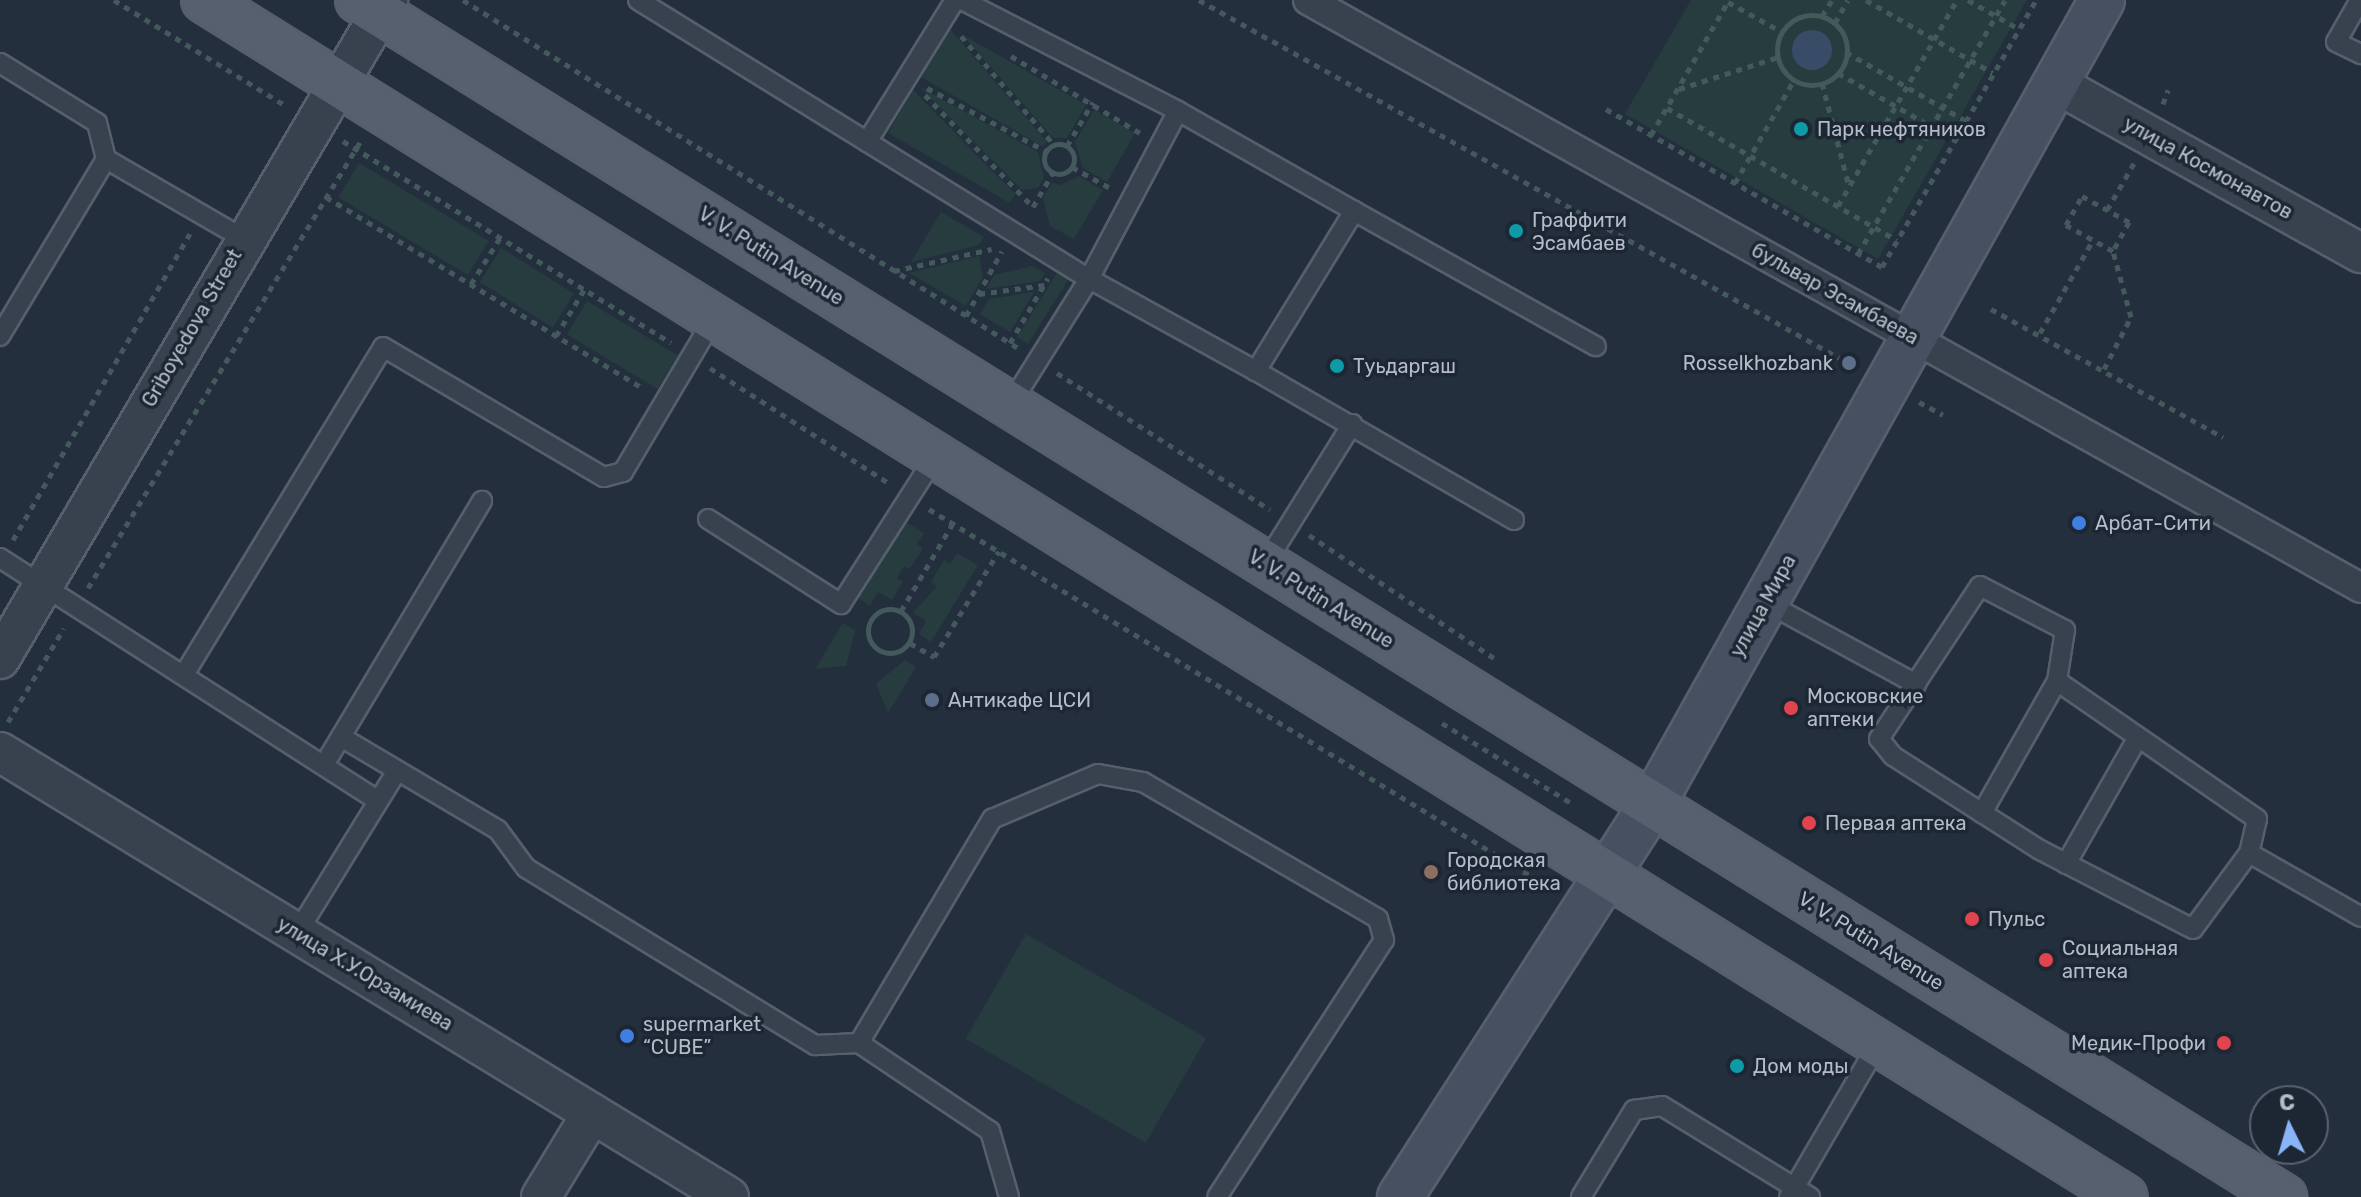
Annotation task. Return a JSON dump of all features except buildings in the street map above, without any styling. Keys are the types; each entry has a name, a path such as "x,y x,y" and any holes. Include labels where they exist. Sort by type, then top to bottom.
{"main road":[{"path":"204,0 2125,1197"},
{"name":"улица Мира","path":"1400,1197 1652,805 2102,0"},
{"name":"V. V. Putin Avenue","path":"375,5 1010,405 2284,1197"}],"street":[{"name":"бульвар Эсамбаева","path":"1308,0 2361,588"},
{"name":"Griboyedova Street","path":"0,659 336,82 375,5"},
{"name":"улица Космонавтов","path":"2055,83 2361,253"},
{"name":"улица Х.У.Орзамиева","path":"0,752 729,1197"},
{"path":"541,1197 592,1113"}],"lane":[{"path":"638,0 1089,279 1352,424 1514,520"},
{"path":"867,142 955,0"},
{"path":"962,0 1178,111 1596,346"},
{"path":"2360,0 2336,42 2361,54"},
{"path":"0,63 97,123 106,159 0,336"},
{"path":"1010,405 1089,279 1129,197 1178,111"},
{"path":"106,159 244,239"},
{"path":"1256,371 1354,211"},
{"path":"185,673 383,347 604,477 623,472 714,318"},
{"path":"1265,564 1352,424"},
{"path":"708,519 841,604 935,457"},
{"path":"324,765 482,501"},
{"path":"1,559 185,673 378,801"},
{"path":"1982,813 2057,681 2065,630 1980,586 1879,739 1893,756 1982,813 2066,864 2193,929 2249,853 2257,819 2057,681"},
{"path":"1765,602 1916,684"},
{"path":"341,737 498,830 526,868 815,1045 859,1043 990,1131 1009,1197"},
{"path":"2066,864 2138,737"},
{"path":"297,933 397,771"},
{"path":"859,1043 992,819 1098,774 1143,782 1378,919 1384,940 1217,1197"},
{"path":"2249,853 2361,917"},
{"path":"1581,1197 1634,1110 1662,1106 1798,1194 1878,1044"}],"path":[{"path":"114,0 691,356 908,496 1529,875"},
{"path":"1199,0 1943,415"},
{"path":"1822,16 1832,0"},
{"path":"1835,23 1848,0"},
{"path":"1866,0 1993,73"},
{"path":"1838,206 1957,0"},
{"path":"1968,0 2019,29"},
{"path":"1858,254 2005,0"},
{"path":"1606,109 1882,267 2036,0"},
{"path":"1651,135 1729,1 1782,32"},
{"path":"1846,52 1838,73 1822,83 1794,80 1778,57 1782,32 1803,16 1822,16 1835,23 1846,52 1966,121"},
{"path":"945,17 972,33"},
{"path":"945,17 1054,145"},
{"path":"998,49 1140,133 1132,146"},
{"path":"1678,90 1778,57"},
{"path":"1838,73 1955,140"},
{"path":"1067,146 1109,76"},
{"path":"907,77 1046,151"},
{"path":"907,77 1033,207"},
{"path":"1735,183 1794,80"},
{"path":"1822,83 1849,187"},
{"path":"1667,108 1897,240"},
{"path":"1067,146 1054,145 1046,151 1044,160 1053,173 1072,167 1129,197"},
{"path":"1067,146 1075,160 1072,167"},
{"path":"0,737 356,149"},
{"path":"1102,200 1117,174"},
{"path":"2104,369 2131,317 2113,251 2129,222 2082,196 2066,225 2113,251"},
{"path":"326,197 665,401"},
{"path":"1,559 201,214"},
{"path":"471,284 500,238"},
{"path":"2040,333 2093,240"},
{"path":"894,271 1005,246"},
{"path":"1010,343 1058,260"},
{"path":"978,294 1044,285"},
{"path":"556,336 584,290"},
{"path":"1991,309 2040,333 2223,437"},
{"path":"901,611 953,523"},
{"path":"910,643 934,657 999,551"},
{"path":"901,611 878,612 867,632 879,651 901,651 910,643"},
{"path":"901,611 909,620 910,643"}],"green space":[{"name":"Парк нефтяников","path":"1691,0 2027,0 1878,259 1625,114"},
{"path":"949,28 1047,142 1042,146 921,77"},
{"path":"963,35 1086,105 1067,138 1053,138"},
{"path":"920,87 1038,152 1044,178 1038,188 1022,190"},
{"path":"913,90 1015,194 1010,203 888,133"},
{"path":"1094,110 1135,133 1107,182 1083,168 1075,142"},
{"path":"359,163 488,241 468,275 338,197"},
{"path":"1079,176 1103,190 1074,239 1050,226 1043,197 1052,183 1061,185"},
{"path":"941,212 984,237 979,245 911,262"},
{"path":"501,248 574,294 553,327 480,282"},
{"path":"979,256 983,277 966,306 909,273"},
{"path":"1032,266 1045,273 1040,281 986,289 994,275"},
{"path":"1059,270 1070,277 1028,344 1017,337"},
{"path":"1034,292 1010,332 980,314 989,299"},
{"path":"587,301 678,356 658,389 567,334"},
{"path":"904,521 924,533 917,544 923,548 910,569 904,566 897,578 903,582 892,600 878,592 870,606 858,598"},
{"path":"957,553 978,565 931,642 919,634 926,621 913,613 937,586 931,582 944,560 950,564"},
{"path":"843,623 855,630 846,666 815,669"},
{"path":"905,660 916,667 888,713 876,684"},
{"path":"1026,934 1206,1038 1146,1143 966,1039"}],"water":[{"path":"1812,30 1826,36 1832,50 1826,64 1812,70 1798,64 1792,50 1798,36"}],"place":[{"name":"Парк нефтяников","path":"1801,129"},
{"name":"Граффити Эсамбаев","path":"1516,231"},
{"name":"Rosselkhozbank","path":"1849,363"},
{"name":"Туьдаргаш","path":"1337,366"},
{"name":"Арбат-Сити","path":"2079,523"},
{"name":"Антикафе ЦСИ","path":"932,700"},
{"name":"Московские аптеки","path":"1791,708"},
{"name":"Первая аптека","path":"1809,823"},
{"name":"Городская библиотека","path":"1431,872"},
{"name":"Пульс","path":"1972,919"},
{"name":"Социальная аптека","path":"2046,960"},
{"name":"supermarket “CUBE”","path":"627,1036"},
{"name":"Медик-Профи","path":"2224,1043"},
{"name":"Дом моды","path":"1737,1066"}]}
